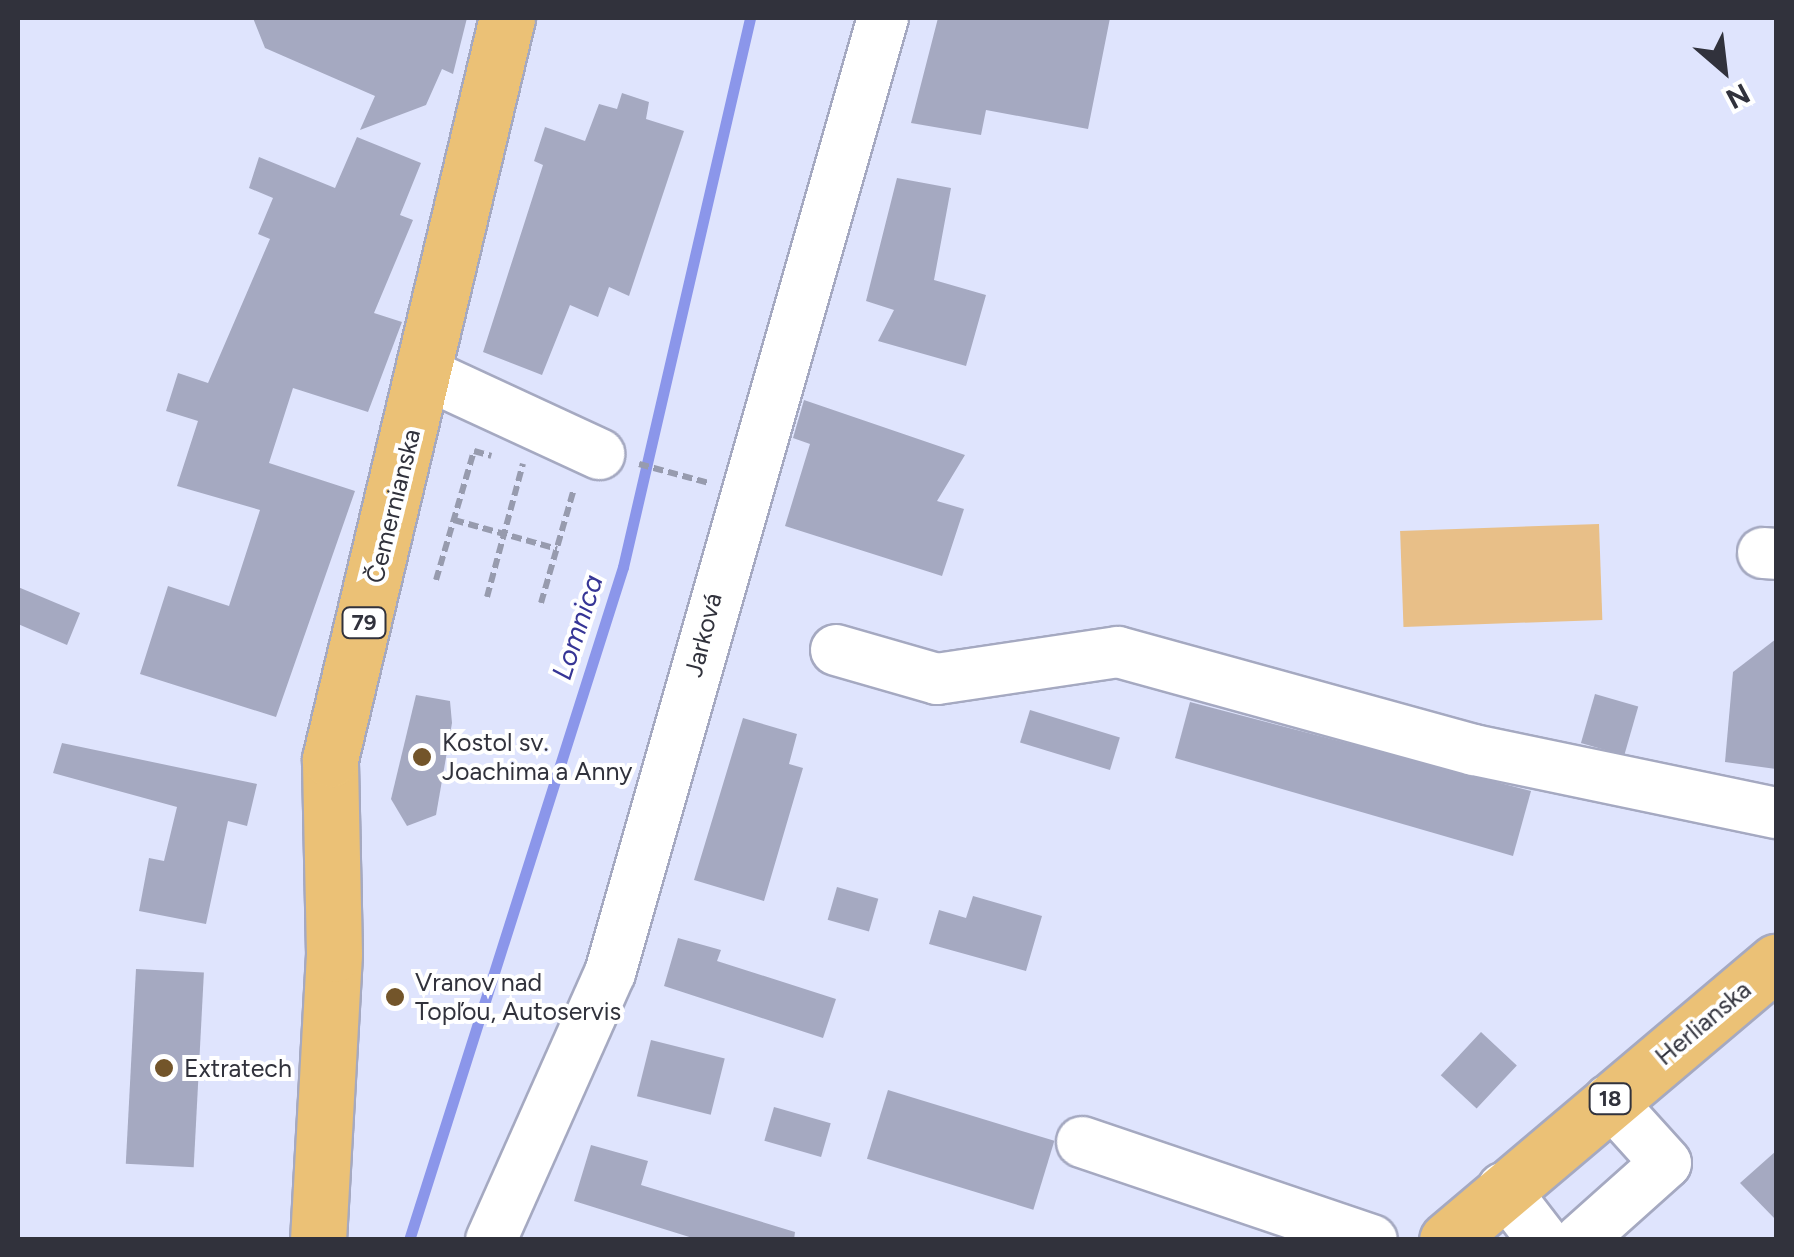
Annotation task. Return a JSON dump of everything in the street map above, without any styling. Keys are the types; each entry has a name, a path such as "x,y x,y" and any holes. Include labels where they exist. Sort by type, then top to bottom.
{"main road":[{"name":"Čemernianska","path":"318,1240 334,954 330,759 426,374 508,18"},
{"name":"Herlianska","path":"1479,1220 1609,1100 1776,962"}],"street":[{"name":"Jarková","path":"491,1240 610,973 882,18"},
{"path":"426,374 532,454 579,465"},
{"path":"836,650 937,680 1118,652 1474,750 1776,814"},
{"path":"1580,1240 1666,1163 1609,1100"},
{"path":"1082,1142 1372,1240"},
{"path":"1479,1220 1544,1240"}],"path":[{"path":"436,580 474,451 532,454 487,597"},
{"path":"541,603 579,465"},
{"path":"454,520 557,550"}],"shaded area":[{"path":"1599,524 1602,620 1403,627 1400,531"}],"building":[{"path":"253,18 467,18 453,74 442,69 426,105 360,130 375,96 265,48"},
{"path":"938,18 1110,18 1088,129 986,110 981,135 911,123"},
{"path":"622,93 649,102 646,119 684,131 629,296 609,287 598,317 570,305 542,375 483,352 543,165 534,161 545,127 585,141 599,104 617,109"},
{"path":"357,137 421,163 400,215 413,220 374,313 402,322 368,412 293,388 269,463 355,491 276,717 140,674 168,586 229,606 260,510 177,486 198,421 166,411 178,373 208,383 270,239 258,234 273,198 249,188 259,157 335,188"},
{"path":"897,178 951,188 934,280 986,295 966,366 878,341 894,310 866,301"},
{"path":"804,400 965,455 937,501 964,509 942,576 785,526 810,444 793,438"},
{"path":"18,587 80,613 67,645 18,624"},
{"path":"1776,639 1776,769 1725,762 1733,672"},
{"path":"1595,694 1638,706 1624,755 1581,743"},
{"name":"Kostol sv. Joachima a Anny","path":"416,695 450,701 452,723 436,815 407,826 391,799"},
{"path":"1190,702 1531,791 1513,856 1175,758"},
{"path":"1030,710 1120,737 1110,770 1020,743"},
{"path":"743,718 797,734 789,764 803,768 764,901 694,880"},
{"path":"62,743 257,784 247,826 228,821 206,924 139,911 149,858 164,861 177,807 53,773"},
{"path":"837,887 878,899 869,932 828,920"},
{"path":"973,896 1042,916 1026,971 929,944 939,910 966,918"},
{"path":"678,938 721,950 717,961 836,999 823,1038 664,986"},
{"name":"Extratech","path":"136,969 204,973 194,1167 126,1164"},
{"path":"1481,1032 1517,1065 1477,1109 1441,1075"},
{"path":"651,1040 725,1058 711,1115 637,1096"},
{"path":"888,1090 1054,1141 1033,1210 867,1159"},
{"path":"774,1107 831,1123 821,1157 764,1141"},
{"path":"591,1145 648,1161 641,1185 795,1232 794,1240 699,1240 574,1201"},
{"path":"1776,1151 1776,1220 1740,1183"}],"waterway":[{"name":"Lomnica","path":"409,1240 623,567 750,18"}],"place":[{"name":"Kostol sv. Joachima a Anny","path":"422,757"},
{"name":"Vranov nad Topľou, Autoservis","path":"395,997"},
{"name":"Extratech","path":"164,1068"}]}
